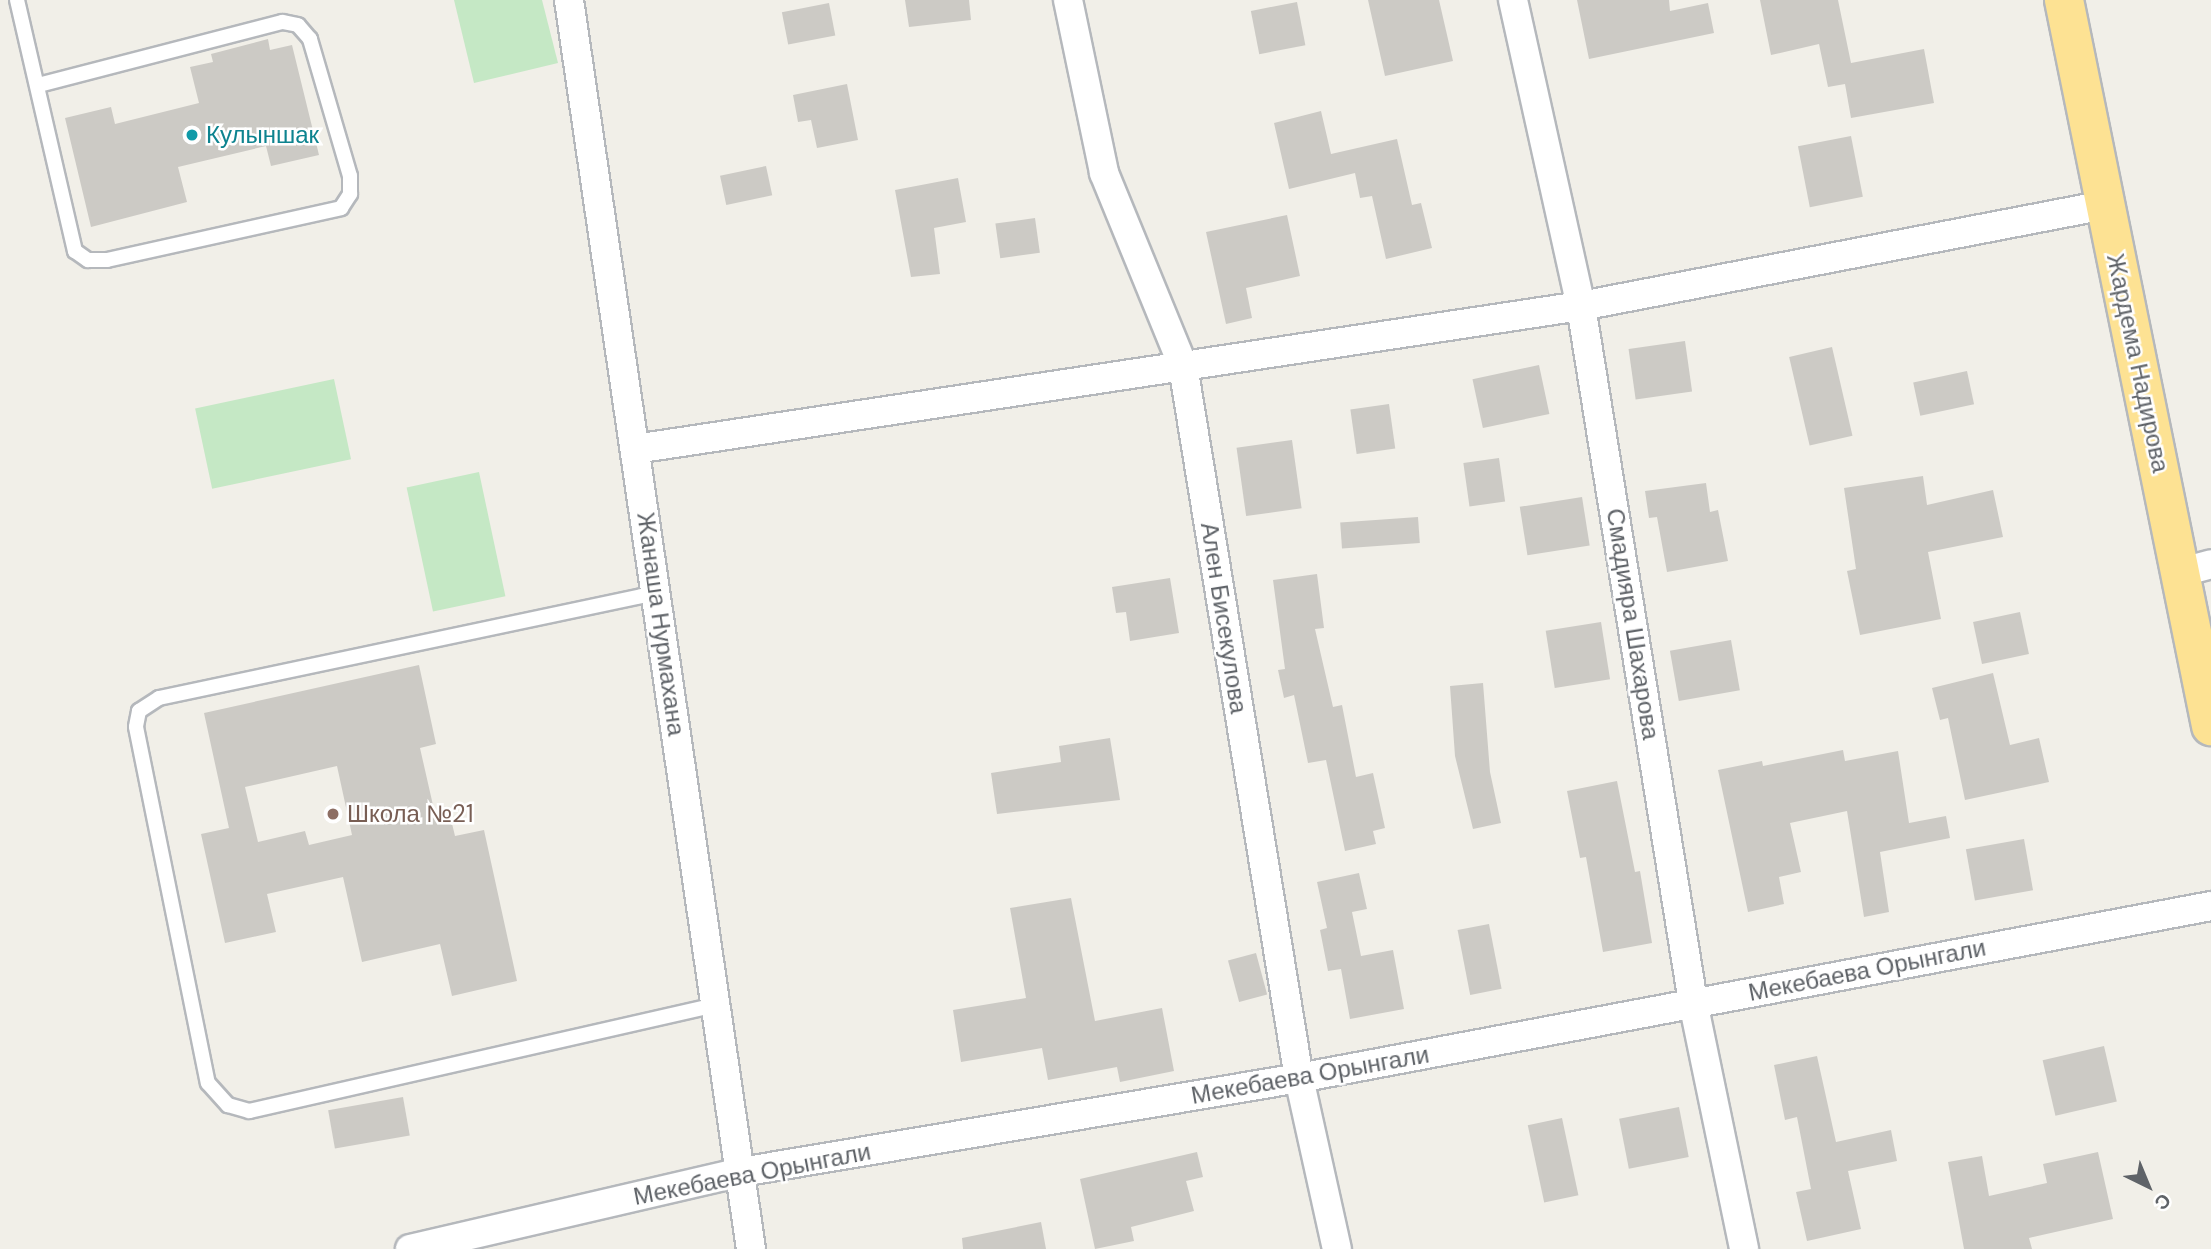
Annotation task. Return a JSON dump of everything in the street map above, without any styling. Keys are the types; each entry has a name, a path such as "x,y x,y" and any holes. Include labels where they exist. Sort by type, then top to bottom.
{"highway":[{"name":"Жардема Надирова","path":"2064,0 2105,205 2197,568 2211,726"}],"street":[{"name":"Жанаша Нурмахана","path":"569,0 751,1249"},
{"name":"Ален Бисекулова","path":"1068,0 1104,173 1183,366 1299,1078 1337,1249"},
{"name":"Смадияра Шахарова","path":"1513,0 1581,306 1693,1002 1744,1249"},
{"path":"635,449 1581,306 2105,205"},
{"name":"Мекебаева Орынгали","path":"410,1249 741,1172 1299,1078 2211,906"}],"lane":[{"path":"17,0 75,251 88,260 107,260 341,208 350,194 350,176 310,39 298,24 282,22 38,85"},
{"path":"656,593 159,698 139,711 136,727 208,1083 228,1105 249,1111 717,1005"}],"green space":[{"path":"454,0 542,0 558,63 474,83"},
{"path":"334,379 351,459 212,489 195,409"},
{"path":"479,472 505,596 433,612 407,487"}],"building":[{"path":"905,0 969,0 971,20 909,27"},
{"path":"1368,0 1439,0 1453,61 1385,76"},
{"path":"1577,0 1669,0 1670,11 1708,3 1714,33 1589,59"},
{"path":"1760,0 1838,0 1851,63 1924,49 1934,103 1851,118 1845,84 1828,87 1819,44 1771,55"},
{"path":"1297,2 1305,45 1259,54 1251,11"},
{"path":"829,3 835,35 788,45 782,12"},
{"name":"Кулыншак","path":"268,39 270,50 292,45 319,155 271,166 266,146 178,167 187,202 91,227 65,118 111,107 115,124 199,103 190,67 213,62 211,54"},
{"path":"847,84 858,140 817,148 811,120 798,122 793,95"},
{"path":"1321,111 1331,154 1397,139 1412,205 1421,203 1432,248 1386,259 1372,196 1360,198 1355,173 1289,189 1274,123"},
{"path":"1851,136 1863,197 1810,207 1798,146"},
{"path":"766,166 772,195 726,205 720,176"},
{"path":"958,178 966,222 934,228 940,274 911,277 895,190"},
{"path":"1287,215 1300,276 1246,288 1252,318 1226,324 1206,232"},
{"path":"1035,218 1040,253 1000,258 995,224"},
{"path":"1685,341 1692,392 1636,399 1629,349"},
{"path":"1832,347 1852,436 1810,446 1789,357"},
{"path":"1539,365 1549,414 1483,428 1472,379"},
{"path":"1967,371 1974,404 1920,416 1913,382"},
{"path":"1389,404 1395,449 1357,454 1350,409"},
{"path":"1292,440 1302,508 1246,516 1237,448"},
{"path":"1499,458 1505,502 1469,507 1463,463"},
{"path":"1923,476 1927,505 1993,490 2003,537 1928,552 1941,619 1860,635 1847,571 1856,569 1844,488"},
{"path":"1706,483 1710,512 1718,510 1728,561 1667,572 1657,517 1649,518 1645,491"},
{"path":"1582,497 1590,545 1527,555 1520,507"},
{"path":"1418,517 1420,543 1342,548 1340,522"},
{"path":"1317,574 1324,628 1315,629 1333,707 1342,705 1356,777 1373,773 1385,828 1373,831 1376,844 1345,851 1326,760 1308,763 1294,695 1284,698 1278,670 1285,669 1273,580"},
{"path":"1170,578 1179,633 1130,641 1126,612 1116,613 1112,587"},
{"path":"2020,612 2029,654 1982,664 1973,622"},
{"path":"1601,622 1610,679 1555,688 1546,631"},
{"path":"1731,640 1740,690 1679,701 1670,651"},
{"path":"419,665 436,744 420,748 435,814 449,811 455,836 484,830 517,981 452,996 440,944 362,962 343,877 267,894 276,932 225,943 201,834 229,828 204,713","holes":["337,766 352,835 309,845 305,831 258,842 245,787"]},
{"path":"1993,673 2010,745 2039,738 2049,782 1965,800 1948,718 1940,720 1932,688"},
{"path":"1483,683 1490,772 1501,823 1473,829 1455,756 1450,686"},
{"path":"1110,738 1120,800 997,814 991,773 1061,762 1059,746"},
{"path":"1843,750 1845,761 1898,751 1909,823 1946,816 1950,838 1880,852 1889,912 1864,917 1847,811 1790,823 1801,872 1779,877 1784,904 1748,912 1718,770 1762,761 1763,766"},
{"path":"1617,781 1635,872 1640,871 1652,943 1603,952 1586,857 1580,858 1567,791"},
{"path":"2024,839 2033,890 1975,900 1966,849"},
{"path":"1359,873 1367,909 1352,912 1361,956 1393,950 1404,1009 1350,1019 1341,969 1328,971 1320,930 1327,928 1317,882"},
{"path":"1071,898 1095,1021 1162,1008 1174,1071 1120,1082 1117,1067 1048,1080 1042,1048 961,1062 953,1010 1026,998 1010,908"},
{"path":"1489,924 1502,989 1470,995 1458,930"},
{"path":"1256,953 1267,995 1239,1002 1228,961"},
{"path":"2104,1046 2117,1102 2055,1116 2043,1060"},
{"path":"1817,1056 1836,1142 1891,1130 1897,1161 1848,1171 1861,1229 1807,1241 1796,1192 1811,1189 1797,1117 1785,1120 1774,1065"},
{"path":"403,1097 410,1135 335,1149 328,1110"},
{"path":"1679,1107 1689,1157 1629,1169 1619,1119"},
{"path":"1562,1118 1578,1195 1544,1203 1528,1125"},
{"path":"1197,1152 1203,1177 1186,1181 1194,1211 1131,1227 1134,1241 1095,1249 1080,1179"},
{"path":"2098,1152 2113,1219 2029,1238 2032,1249 1964,1249 1948,1162 1982,1156 1989,1196 2047,1183 2043,1164"},
{"path":"1041,1222 1046,1249 963,1249 962,1238"}],"place":[{"name":"Кулыншак","path":"192,135"},
{"name":"Школа №21","path":"333,814"}]}
